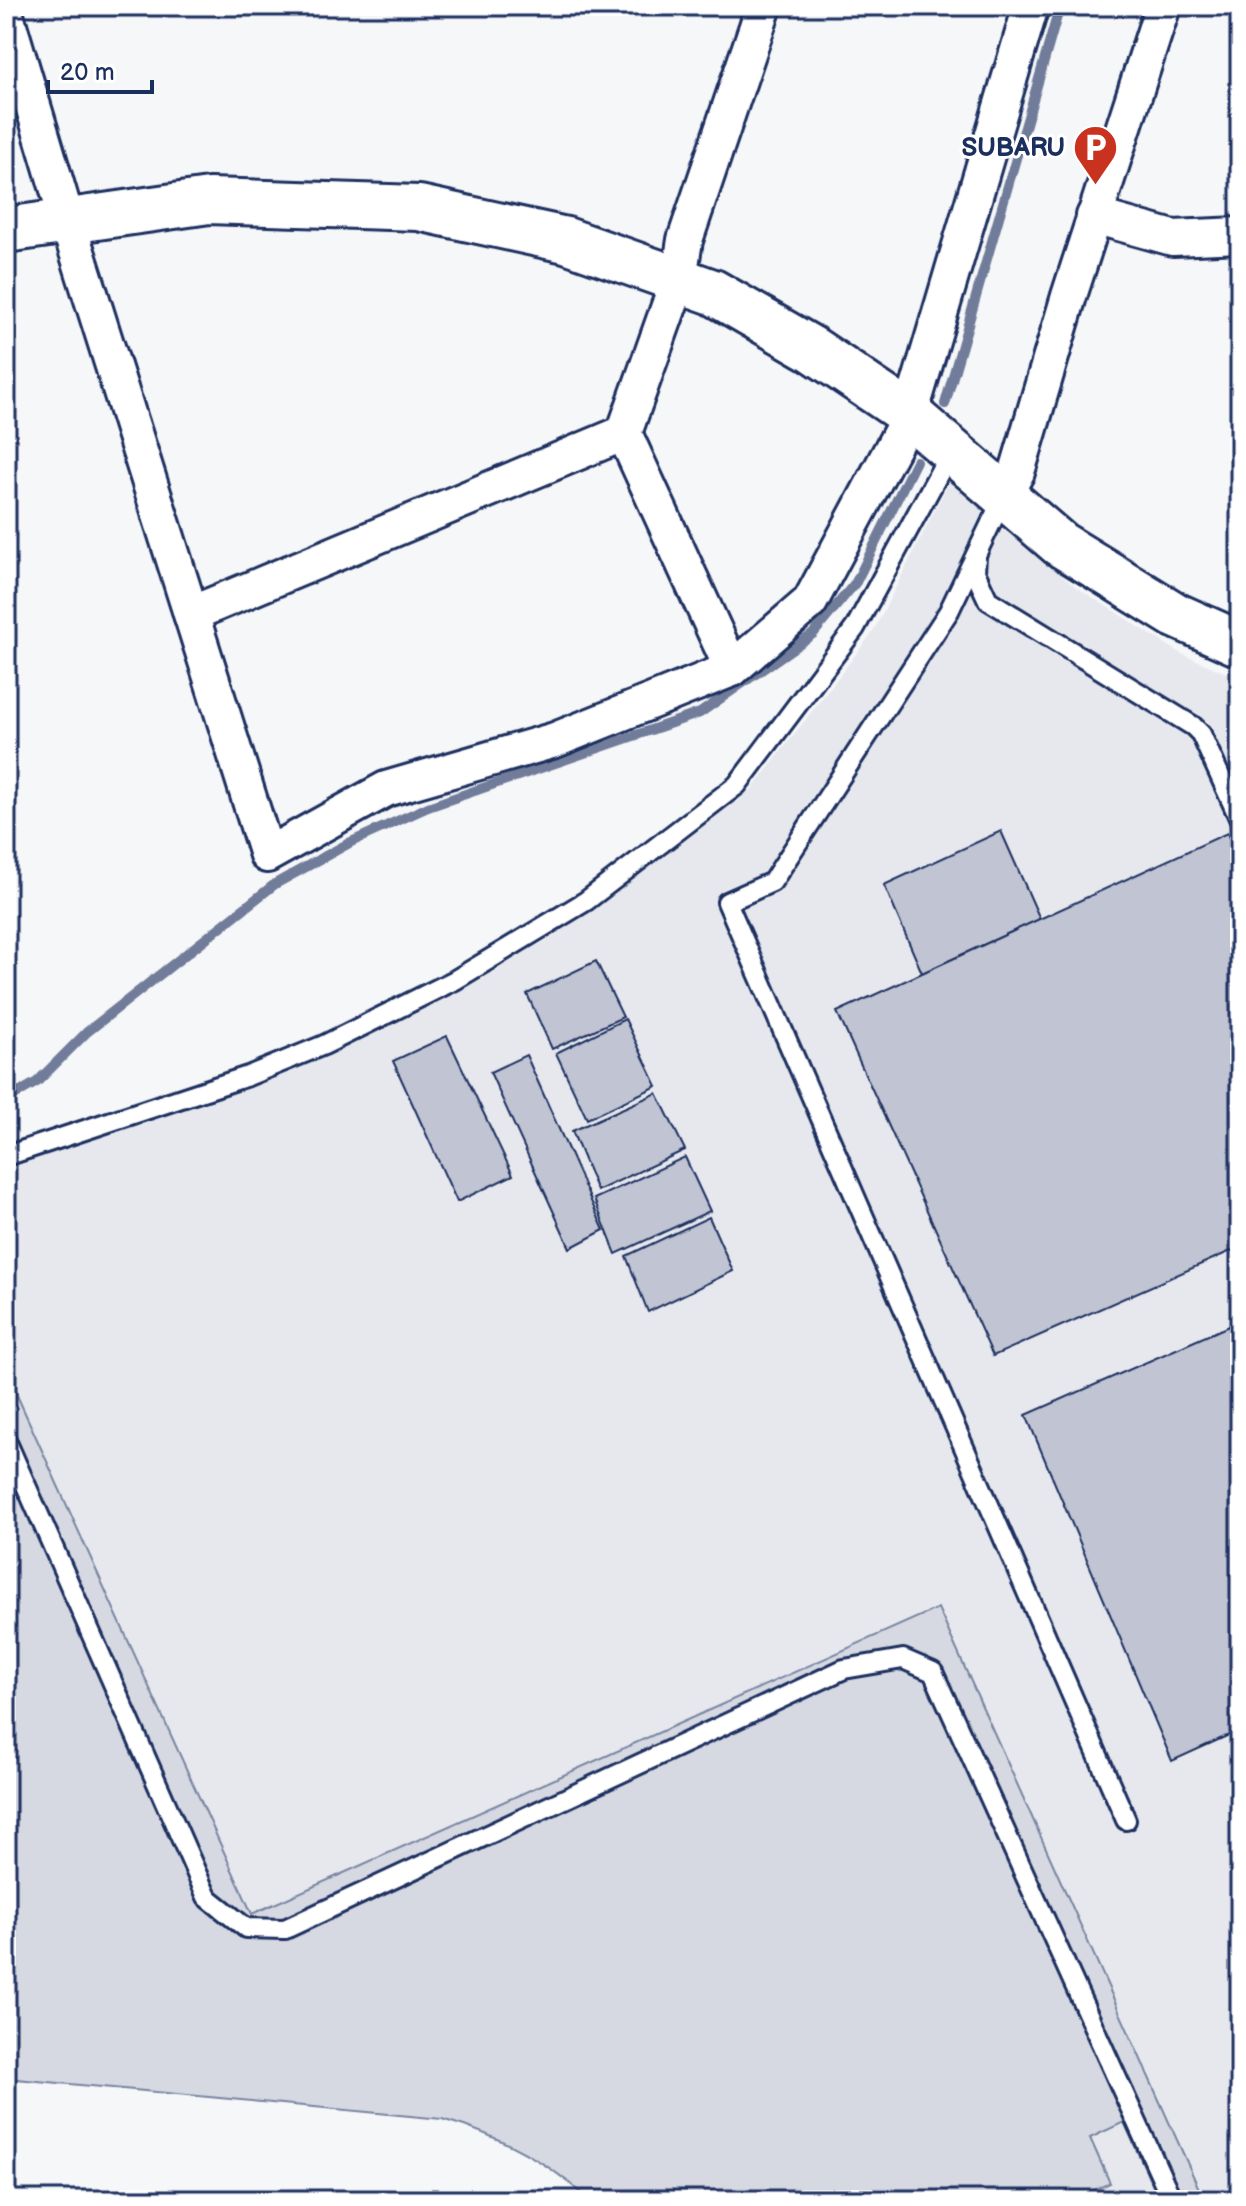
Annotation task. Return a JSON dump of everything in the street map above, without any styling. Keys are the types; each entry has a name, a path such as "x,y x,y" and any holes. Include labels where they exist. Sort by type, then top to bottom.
{"street":[{"path":"732,669 624,433 679,278 685,240 764,6"},
{"path":"6,15 67,220 267,855 386,789 555,740 732,669 810,602 910,415 1031,6"},
{"path":"1004,496 1017,472 1094,216 1163,6"},
{"path":"6,230 209,201 419,208 566,240 713,292 812,349 910,415 1060,544 1175,615 1240,644"},
{"path":"1094,216 1173,238 1240,235"},
{"path":"191,614 624,433"}],"lane":[{"path":"6,1156 248,1076 324,1045 492,959 586,901 737,785 855,628 951,451"},
{"path":"1004,496 949,611 772,882 727,902 1126,1820"},
{"path":"976,553 975,572 988,600 1201,734 1240,820"},
{"path":"6,1440 207,1897 246,1928 285,1929 844,1669 903,1659 933,1672 1172,2200"}],"shaded area":[{"path":"949,482 1076,587 1180,653 1240,679 1240,2200 1204,2200 938,1608 252,1915 6,1371 6,1167 319,1057 549,939 752,789 873,632"},
{"path":"6,1371 252,1914 938,1608 1204,2200 1159,2200 1124,2122 1090,2138 1110,2183 1072,2200 588,2200 556,2172 520,2150 442,2119 6,2078"},
{"path":"1124,2122 1159,2200 1072,2200 1109,2183 1089,2138"}],"building":[{"path":"1001,831 1040,919 922,973 884,885"},
{"path":"1227,833 1240,861 1240,1247 993,1356 837,1012"},
{"path":"596,961 623,1017 552,1049 527,994"},
{"path":"625,1019 657,1086 587,1119 556,1053"},
{"path":"447,1036 513,1175 457,1202 393,1061"},
{"path":"526,1055 604,1230 570,1248 490,1072"},
{"path":"657,1093 685,1150 597,1191 572,1131"},
{"path":"685,1157 710,1211 616,1254 594,1199"},
{"path":"709,1217 733,1271 648,1312 626,1256"},
{"path":"1240,1321 1240,1730 1172,1761 1026,1415"}],"waterway":[{"path":"945,404 1060,6"},
{"path":"6,1100 37,1082 87,1032 275,884 351,842 428,807 700,713 813,634 856,582 916,461"}],"place":[{"name":"SUBARU","path":"1096,186"}]}
